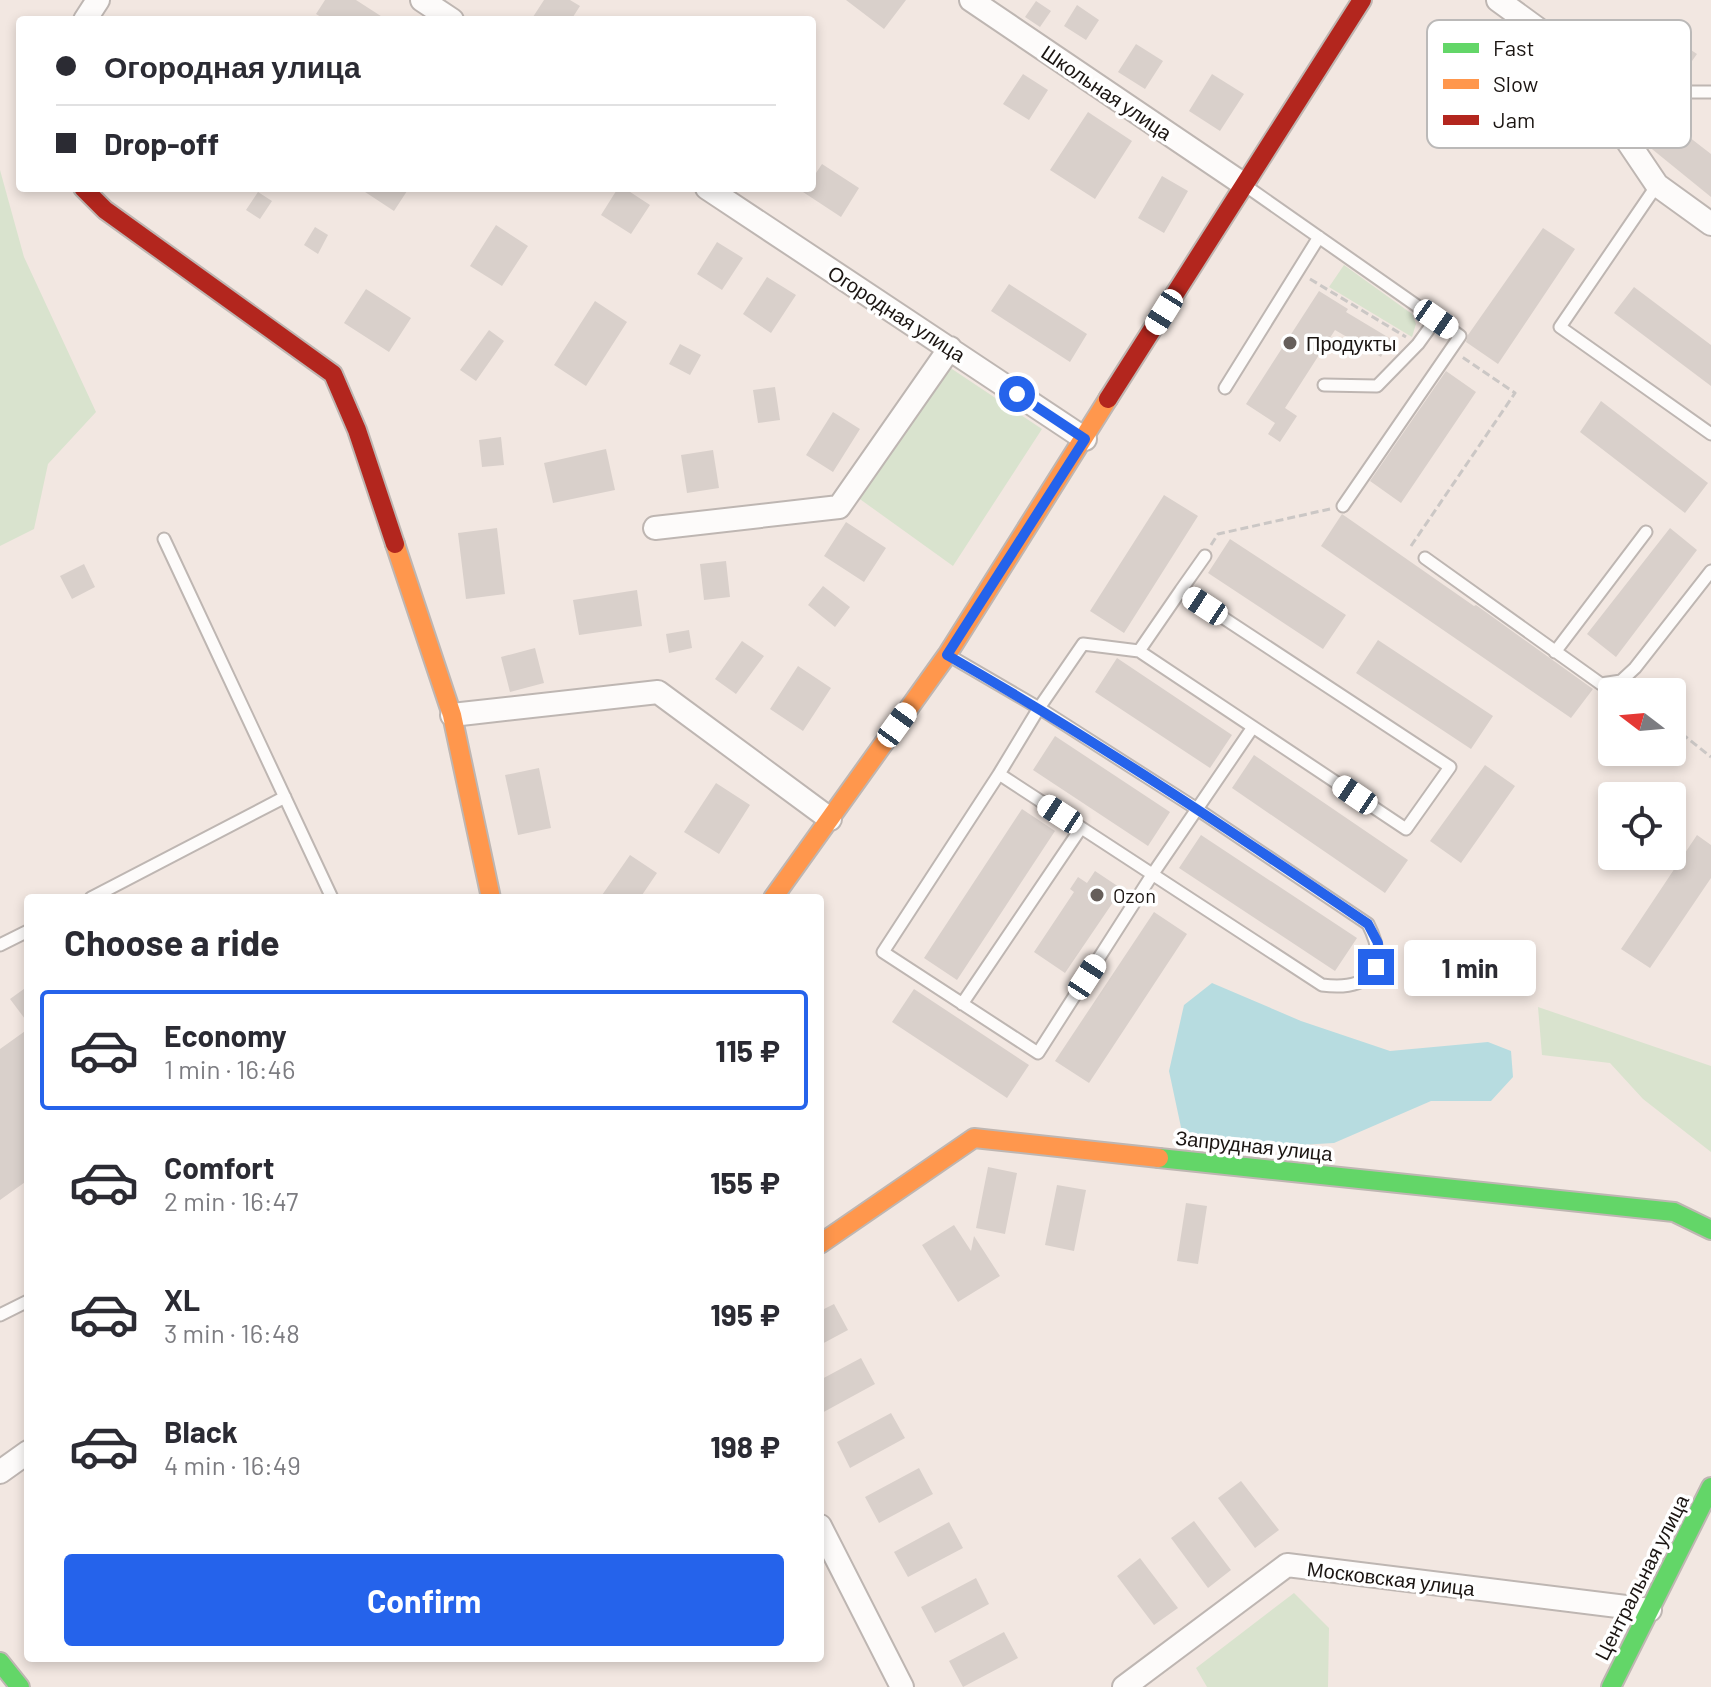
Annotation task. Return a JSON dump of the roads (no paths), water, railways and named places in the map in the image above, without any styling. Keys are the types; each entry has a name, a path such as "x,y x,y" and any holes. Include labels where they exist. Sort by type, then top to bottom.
{"main road":[{"path":"776,894 947,655 1362,0"},
{"path":"87,192 105,210 333,374 357,430 452,715 490,894"},
{"name":"Запрудная улица","path":"824,1241 974,1138 1674,1212 1711,1230"},
{"name":"Центральная улица","path":"1611,1687 1711,1487"},
{"path":"0,1662 20,1687"}],"street":[{"path":"422,0 446,16"},
{"name":"Школьная улица","path":"971,0 1243,184"},
{"path":"1498,0 1525,20"},
{"path":"1632,148 1657,185 1711,224"},
{"name":"Огородная улица","path":"713,192 1085,439"},
{"path":"655,528 839,507 950,348"},
{"path":"452,715 658,692 830,819"},
{"path":"0,1472 24,1455"},
{"path":"824,1534 902,1687"},
{"name":"Московская улица","path":"1124,1687 1287,1565 1650,1610"}],"lane":[{"path":"1243,184 1460,336 1343,506"},
{"path":"1657,185 1560,327 1711,434"},
{"path":"1225,388 1319,237"},
{"path":"1324,385 1377,386 1418,344 1436,319"},
{"path":"1555,652 1646,532"},
{"path":"164,539 330,894"},
{"path":"1139,651 1205,556"},
{"path":"1425,558 1601,684 1621,681 1635,668 1711,571"},
{"path":"1181,590 1450,767 1406,829 1253,727 1139,651 1083,644 883,952 1038,1053 1152,875 1253,727"},
{"path":"947,655 1039,708 1368,924 1378,943 1376,967 1364,980 1343,988 1322,985 999,774"},
{"path":"99,894 285,797"},
{"path":"962,1004 1081,828"},
{"path":"0,945 24,933"},
{"path":"0,1315 24,1303"}],"water":[{"path":"1212,983 1301,1021 1390,1051 1488,1042 1511,1051 1513,1077 1491,1101 1431,1101 1334,1143 1217,1150 1182,1132 1169,1071 1184,1005"}],"place":[{"name":"Продукты","path":"1290,343"},
{"name":"Ozon","path":"1097,895"}]}
